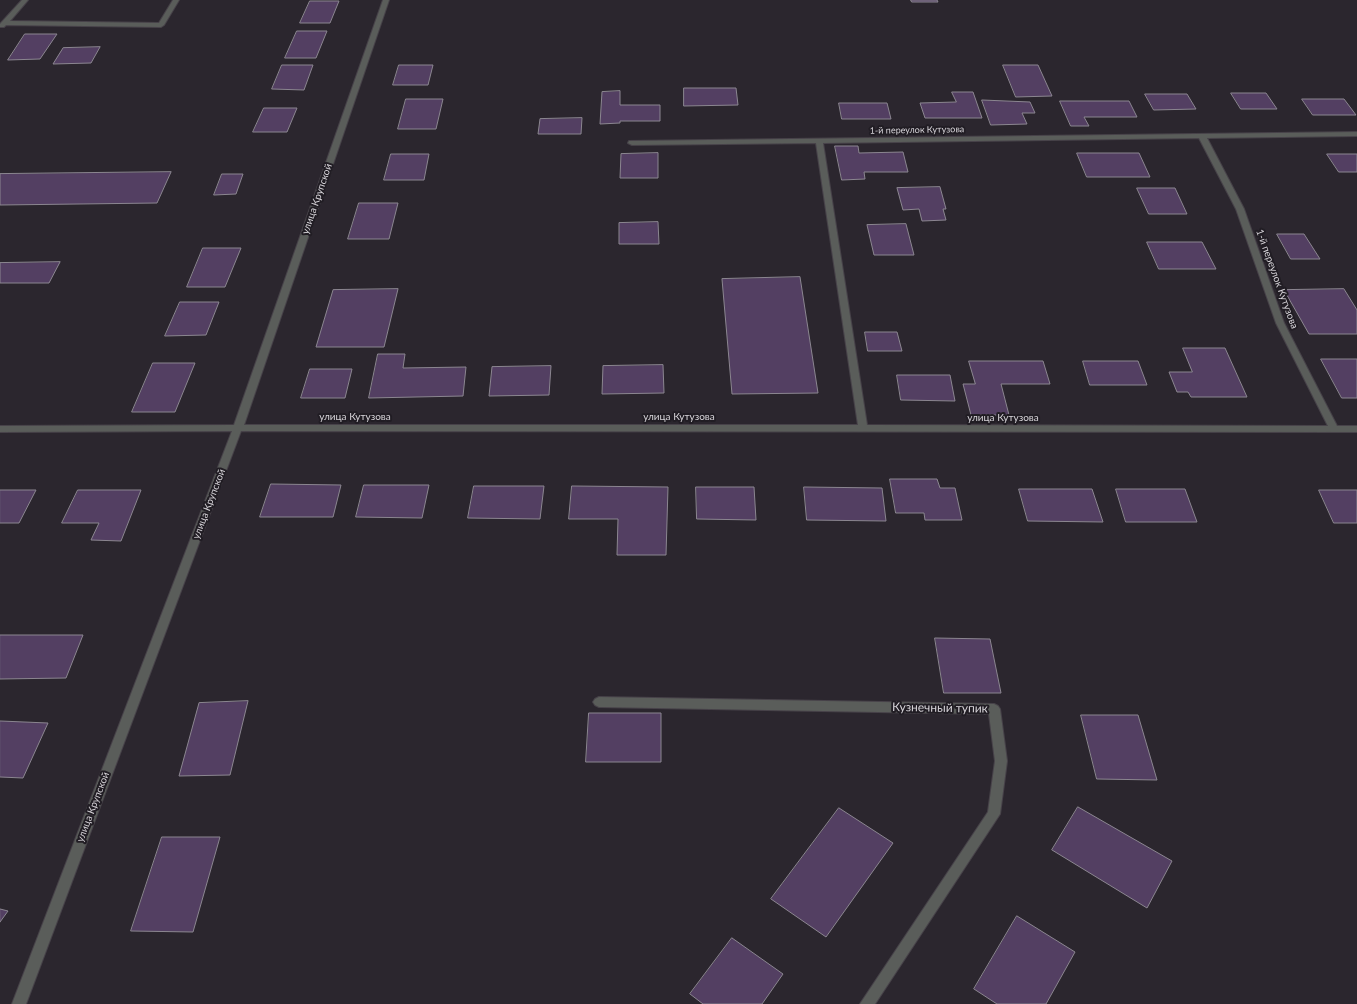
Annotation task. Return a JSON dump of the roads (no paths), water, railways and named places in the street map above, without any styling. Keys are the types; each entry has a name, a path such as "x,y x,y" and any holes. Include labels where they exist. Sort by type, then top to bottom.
{"street":[{"path":"3,25 25,0"},
{"path":"3,25 161,26 176,0"},
{"name":"улица Крупской","path":"18,1004 238,428 386,0"},
{"name":"1-й переулок Кутузова","path":"632,143 1357,134"},
{"name":"1-й переулок Кутузова","path":"1202,136 1240,209 1280,323 1334,429"},
{"path":"819,141 863,428"},
{"name":"улица Кутузова","path":"0,429 1357,429"},
{"name":"Кузнечный тупик","path":"599,702 994,709 1001,761 994,814 867,1004"}]}
